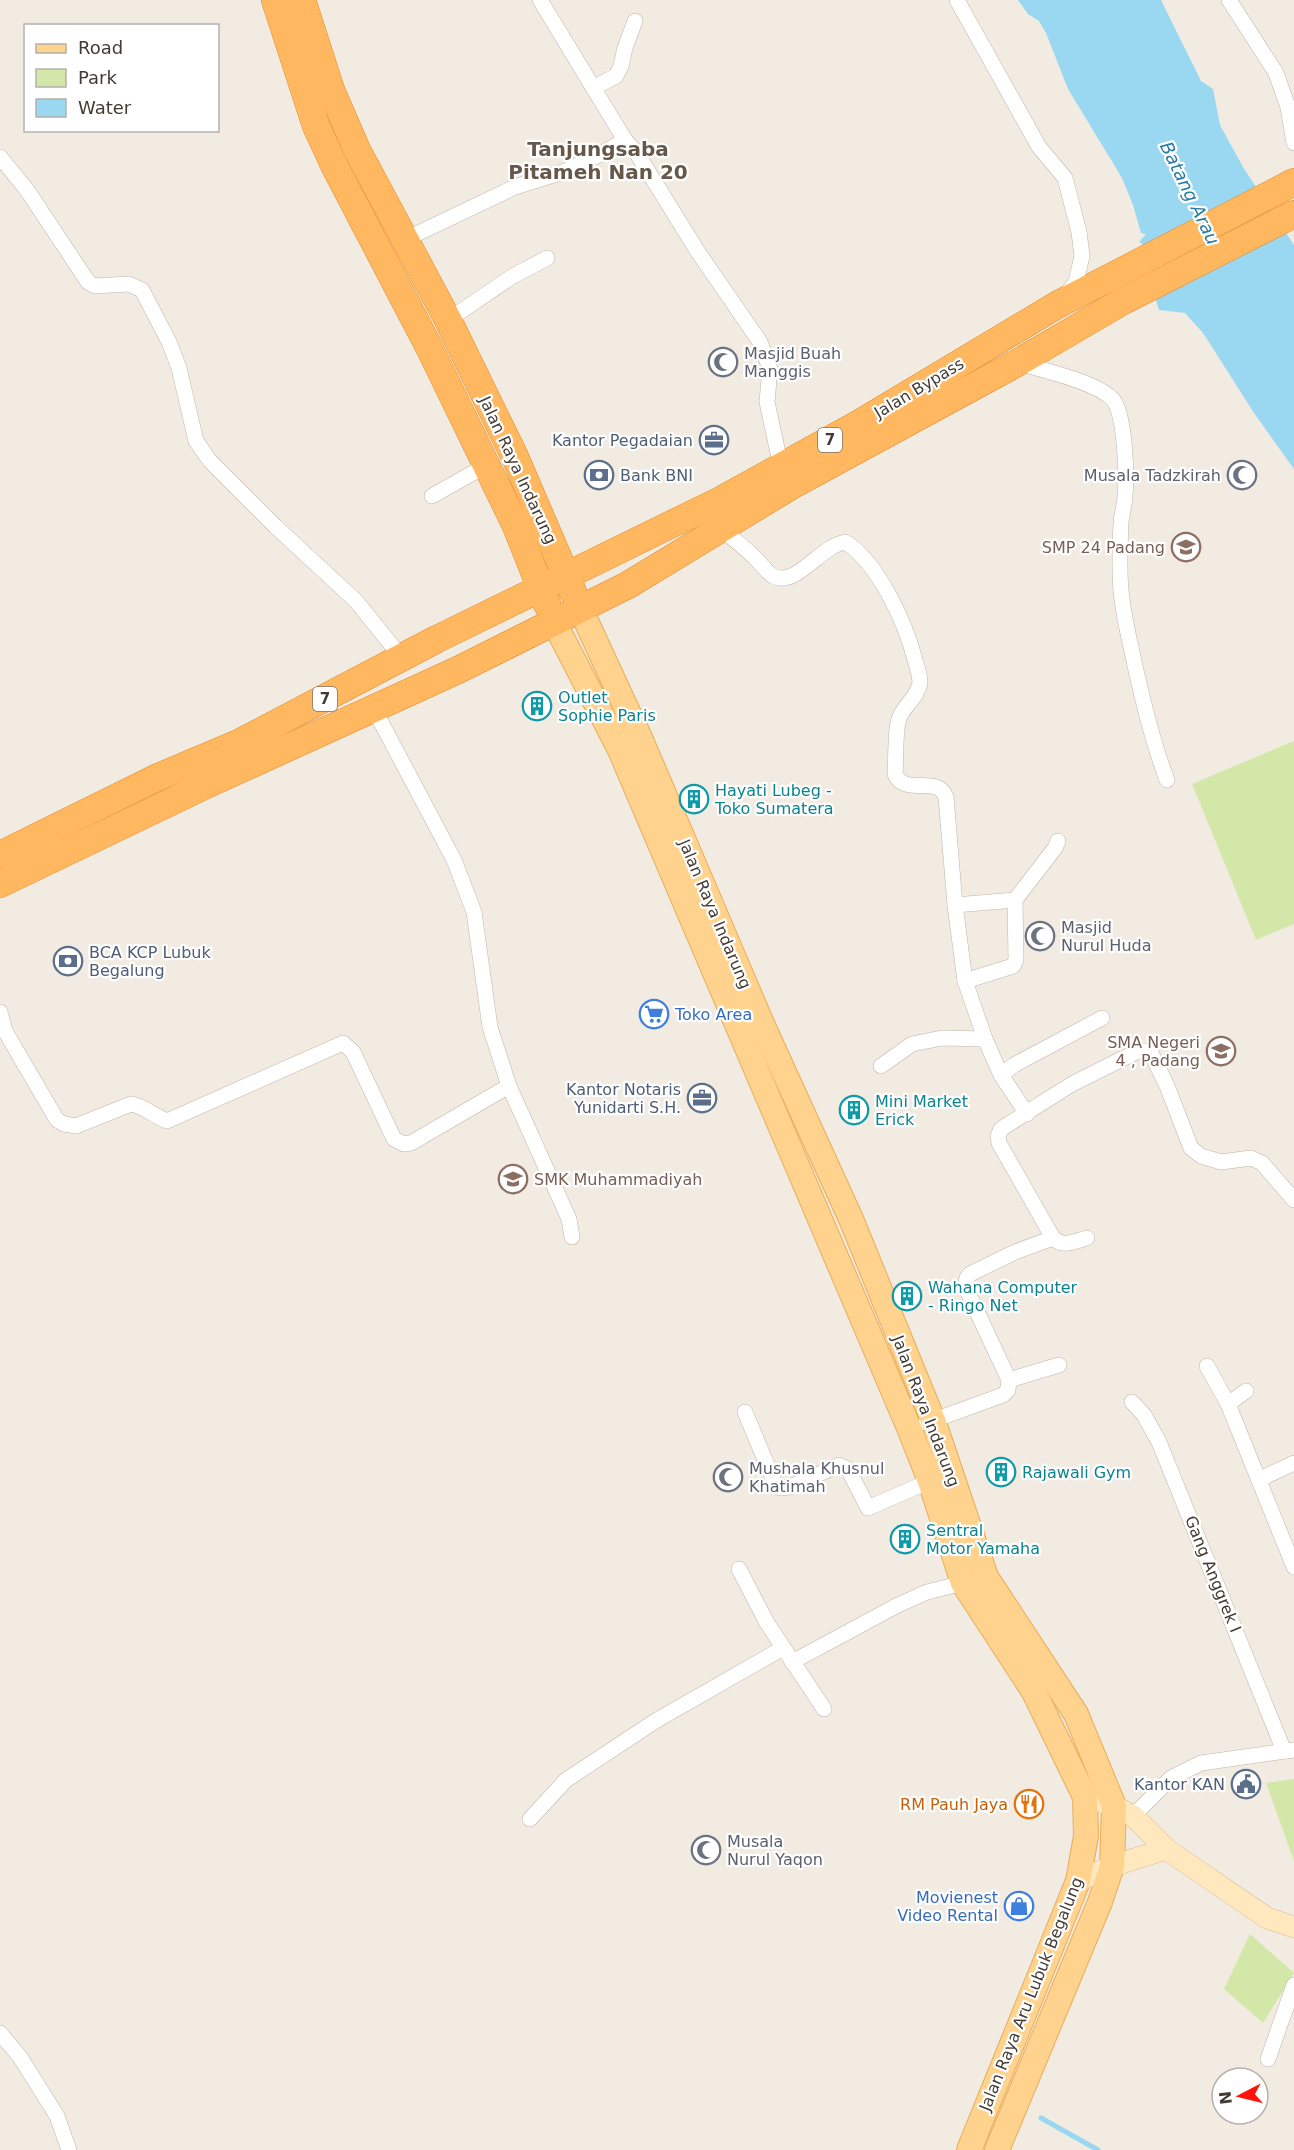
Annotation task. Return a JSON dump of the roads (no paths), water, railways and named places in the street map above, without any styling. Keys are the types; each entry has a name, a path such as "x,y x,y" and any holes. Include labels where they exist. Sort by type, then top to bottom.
{"highway":[{"name":"Jalan Raya Indarung","path":"275,0 316,126 487,465 516,526 554,622"},
{"name":"Jalan Raya Indarung","path":"302,0 331,90 357,150 448,320 515,457 580,608"},
{"name":"Jalan Bypass","path":"541,588 674,524 781,467 860,423 1057,305 1294,182"},
{"name":"Jalan Bypass","path":"554,622 628,585 791,486 1017,363 1123,301 1294,214"},
{"name":"7","path":"0,855 156,778 239,743 541,588"},
{"name":"7","path":"0,884 169,802 374,710 554,622"}],"main road":[{"name":"Jalan Raya Indarung","path":"580,608 641,740 763,1026 856,1230 933,1420 986,1577 1076,1714 1123,1811 1112,1866"},
{"name":"Jalan Raya Indarung","path":"554,622 620,750 830,1242 930,1481 963,1583 1034,1692 1085,1797 1086,1836"},
{"path":"830,1242 856,1230"},
{"path":"1085,1797 1123,1811 1166,1849 1267,1918 1294,1927"},
{"name":"Jalan Raya Aru Lubuk Begalung","path":"969,2150 1078,1881 1086,1836"},
{"path":"1078,1881 1112,1866 1166,1849"},
{"name":"Jalan Raya Aru Lubuk Begalung","path":"997,2150 1100,1902 1112,1866"}],"street":[{"path":"540,0 625,140 636,152 698,252 760,342 770,369 767,402 781,467"},
{"path":"957,0 1039,147 1065,178 1080,232 1082,256 1076,282 1057,305"},
{"path":"1229,0 1276,73 1288,107 1294,143"},
{"path":"593,88 616,76 635,21"},
{"path":"406,239 515,187 563,172 625,140"},
{"path":"0,157 27,190 88,282 95,286 129,284 142,290 160,323 179,368 196,441 210,460 274,526 356,601 402,658"},
{"path":"448,320 513,276 548,258"},
{"path":"1017,363 1085,383 1107,393 1119,412 1126,461 1125,496 1121,520 1121,590 1142,696 1156,752 1167,780"},
{"path":"432,496 487,465"},
{"path":"716,532 753,555 772,576 786,579 796,575 835,544 845,543 862,557 885,587 900,614 919,675 918,691 898,718 895,774 898,781 905,785 936,787 944,792 946,797 955,904 965,981 985,1039 1001,1075 1027,1114"},
{"path":"374,710 454,860 474,912 490,1027 509,1086 569,1220 572,1237"},
{"path":"965,981 1013,966 1016,960 1015,900 1058,841"},
{"path":"955,904 1015,900"},
{"path":"0,1012 5,1031 57,1120 76,1126 130,1104 139,1105 167,1121 343,1043 353,1052 394,1140 404,1144 411,1143 509,1086"},
{"path":"1001,1075 1014,1065 1102,1018"},
{"path":"881,1066 912,1044 942,1038 985,1039"},
{"path":"1087,1238 1063,1244 1053,1238 999,1143 998,1136 1001,1129 1072,1084 1136,1052 1145,1050 1152,1055 1167,1086 1191,1148 1201,1156 1221,1162 1251,1158 1262,1163 1294,1200"},
{"path":"909,1428 1003,1395 1008,1390 1009,1380 967,1293 965,1286 967,1278 970,1274 1015,1252 1053,1238"},
{"path":"1009,1380 1059,1365"},
{"path":"1207,1366 1228,1404 1294,1567"},
{"path":"1228,1404 1246,1391"},
{"name":"Gang Anggrek I","path":"1132,1402 1144,1415 1159,1442 1289,1750"},
{"path":"745,1412 774,1484 780,1488 790,1487 838,1465 848,1469 868,1508 872,1508 930,1481"},
{"path":"1260,1479 1294,1463"},
{"path":"739,1569 767,1623 824,1709"},
{"path":"792,1662 896,1606 927,1593 963,1583"},
{"path":"530,1819 566,1780 657,1720 783,1647"},
{"path":"1123,1811 1171,1778 1201,1764 1289,1750"},
{"path":"1268,2059 1294,1985"},
{"path":"0,2033 20,2057 57,2116 69,2150"}],"water":[{"name":"Batang Arau","path":"1018,0 1161,0 1201,81 1213,89 1220,125 1243,167 1294,245 1294,469 1254,413 1203,333 1185,313 1159,310 1145,265 1148,248 1139,242 1146,234 1141,233 1122,178 1068,89 1039,21 1028,14"}],"waterway":[{"path":"1041,2118 1098,2150"}],"place":[{"name":"Masjid Buah Manggis","path":"723,362"},
{"name":"Kantor Pegadaian","path":"714,440"},
{"name":"Bank BNI","path":"599,475"},
{"name":"Musala Tadzkirah","path":"1242,475"},
{"name":"SMP 24 Padang","path":"1186,547"},
{"name":"Outlet Sophie Paris","path":"537,706"},
{"name":"Hayati Lubeg - Toko Sumatera","path":"694,799"},
{"name":"Masjid Nurul Huda","path":"1040,936"},
{"name":"BCA KCP Lubuk Begalung","path":"68,961"},
{"name":"Toko Area","path":"654,1014"},
{"name":"SMA Negeri 4 , Padang","path":"1221,1051"},
{"name":"Kantor Notaris Yunidarti S.H.","path":"702,1098"},
{"name":"Mini Market Erick","path":"854,1110"},
{"name":"SMK Muhammadiyah","path":"513,1179"},
{"name":"Wahana Computer - Ringo Net","path":"907,1296"},
{"name":"Rajawali Gym","path":"1001,1472"},
{"name":"Mushala Khusnul Khatimah","path":"728,1477"},
{"name":"Sentral Motor Yamaha","path":"905,1539"},
{"name":"Kantor KAN","path":"1246,1784"},
{"name":"RM Pauh Jaya","path":"1029,1804"},
{"name":"Musala Nurul Yaqon","path":"706,1850"},
{"name":"Movienest Video Rental","path":"1019,1906"}],"district":[{"name":"Tanjungsaba Pitameh Nan 20","path":"598,160"}]}
